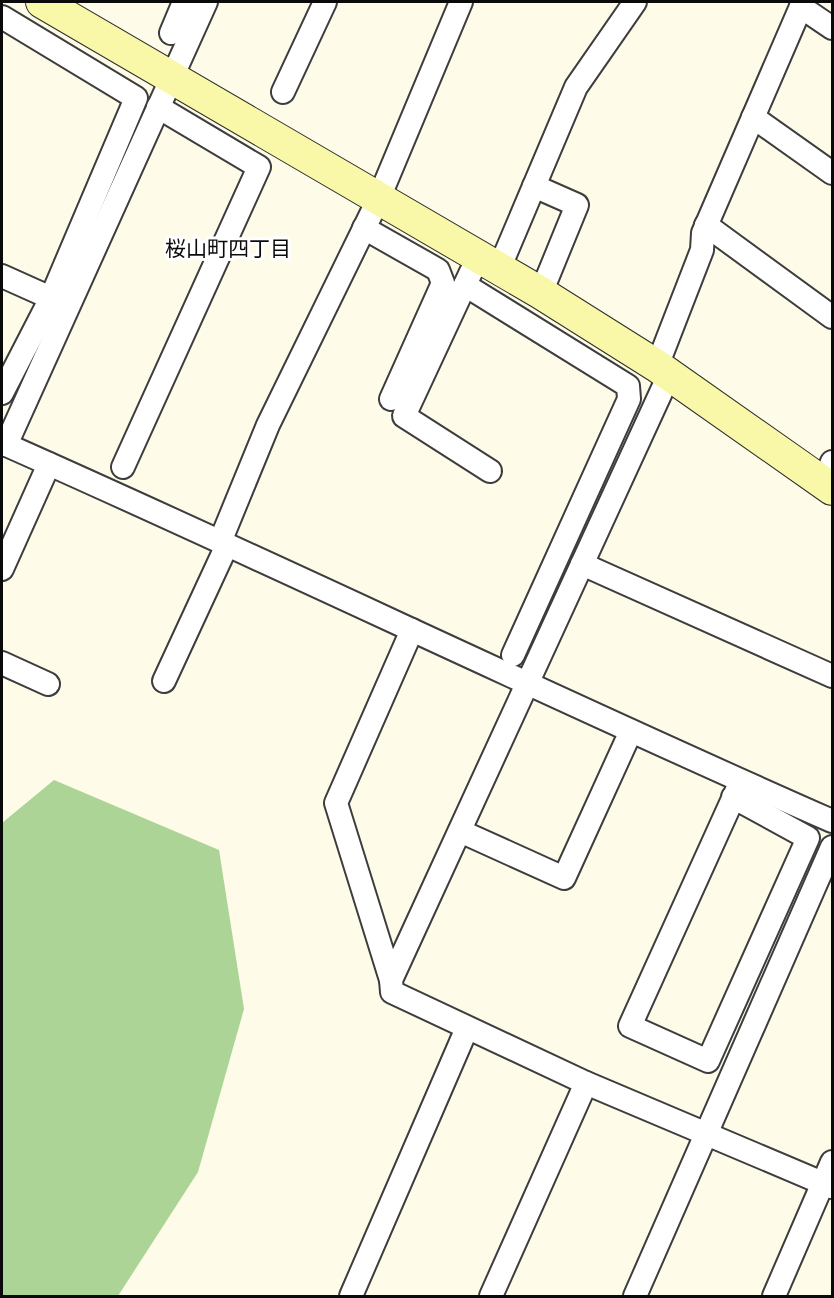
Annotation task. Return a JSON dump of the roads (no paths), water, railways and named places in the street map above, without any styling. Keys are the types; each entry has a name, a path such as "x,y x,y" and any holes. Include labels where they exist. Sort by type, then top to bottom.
{"street":[{"path":"42,2 541,293 830,478"},
{"path":"171,33 184,2"},
{"path":"206,2 4,444 631,731 737,789 808,838 708,1061 630,1026 737,789"},
{"path":"284,92 325,2"},
{"path":"164,681 224,544 268,425 379,198 461,2"},
{"path":"490,471 404,416 465,285 489,263 534,186 576,87 635,2"},
{"path":"391,980 582,564 663,370 702,250 706,225 802,4 832,28"},
{"path":"2,17 136,98 51,298 2,393"},
{"path":"123,467 260,167 158,107"},
{"path":"753,117 832,173"},
{"path":"534,186 577,205 541,293"},
{"path":"706,225 832,317"},
{"path":"364,228 438,270 443,283 391,399"},
{"path":"2,276 51,298"},
{"path":"465,285 628,386 629,399 513,655"},
{"path":"2,569 49,464"},
{"path":"582,564 832,676"},
{"path":"412,630 336,803 391,980 392,992 586,1083 828,1185"},
{"path":"2,663 48,684"},
{"path":"460,831 564,878 631,731"},
{"path":"737,789 832,821"},
{"path":"635,1296 832,847"},
{"path":"351,1296 467,1028"},
{"path":"491,1296 586,1083"},
{"path":"774,1296 828,1185 832,1162"}],"district":[{"name":"桜山町四丁目","path":"228,249"}]}
